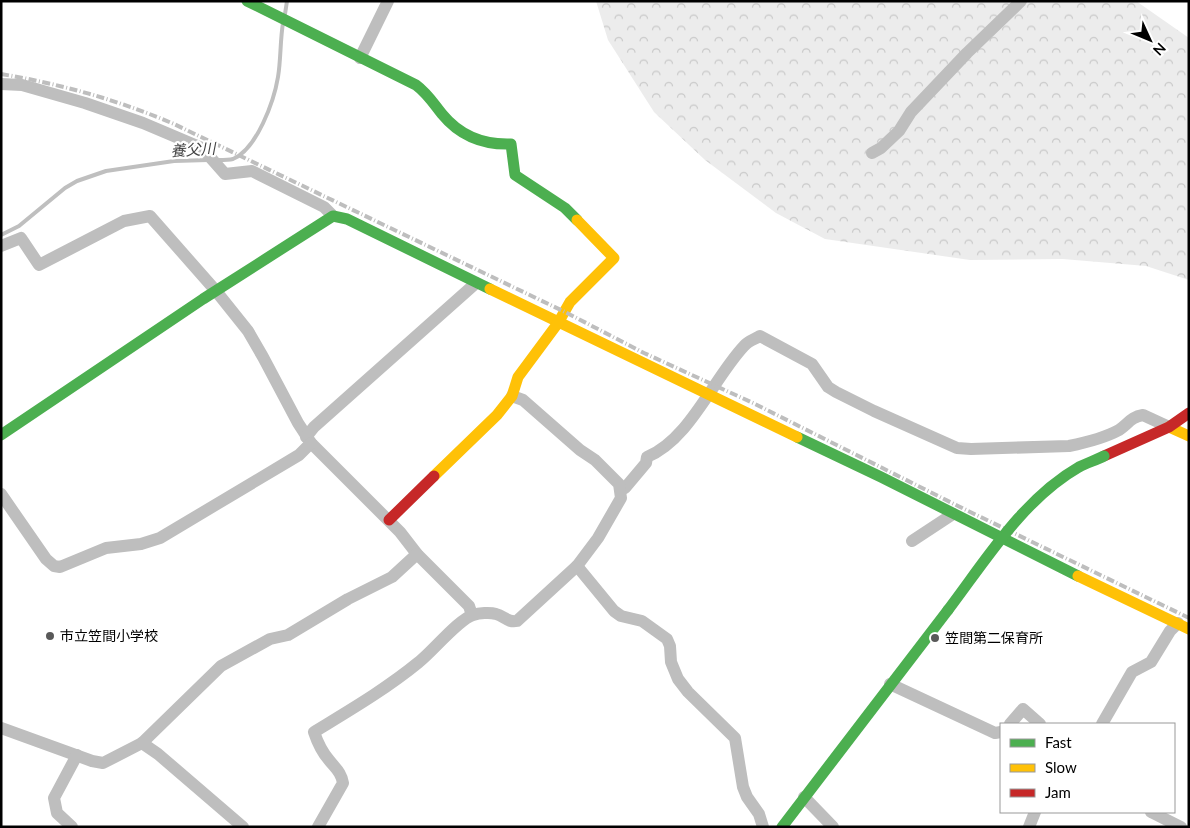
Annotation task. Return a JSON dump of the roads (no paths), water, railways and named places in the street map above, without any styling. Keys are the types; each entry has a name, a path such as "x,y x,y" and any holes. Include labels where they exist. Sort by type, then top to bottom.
{"street":[{"path":"247,1 416,85 427,93 446,119 465,135 491,144 511,144 515,175 565,208 614,258 570,302 558,323 518,377 512,396 497,415 389,520"},
{"path":"360,58 388,1"},
{"path":"872,153 881,148 899,131 911,112 967,53 1021,1"},
{"path":"1,84 22,85 85,102 144,123 202,148 225,174 252,170 324,207 333,216 347,219 1183,626"},
{"path":"1,246 21,238 39,265 124,221 150,216 216,291 248,331 309,440 389,520 417,554 469,606 472,615"},
{"path":"1,435 216,291 333,216"},
{"path":"1,494 46,559 54,566 60,567 106,548 141,544 160,538 299,455 309,440 314,427 476,283"},
{"path":"621,490 625,488 646,463 647,457 658,453 688,423 745,344 760,336 812,364 828,387 836,392 957,448 1075,445 1119,430 1131,419 1142,416 1189,436"},
{"path":"318,827 343,783 341,773 328,759 314,732 385,688 420,661 472,615 495,614 512,622 517,621 577,566 598,538 621,498 621,490 618,484 595,460 580,450 523,400 512,396"},
{"path":"782,827 890,684 1018,520 1039,497 1092,459 1104,456 1169,427 1189,414"},
{"path":"912,541 953,514"},
{"path":"1,728 103,763 142,743 220,666 270,640 288,635 348,598 392,577 417,554"},
{"path":"577,566 614,611 622,616 642,621 652,626 667,639 670,646 671,662 678,679 688,692 735,738 743,787 747,797 759,814 763,827"},
{"path":"1103,723 1132,672 1151,662 1170,631 1183,626"},
{"path":"890,684 995,733 1000,732"},
{"path":"1011,723 1023,709 1039,723"},
{"path":"142,743 173,766 243,827"},
{"path":"72,827 57,812 54,798 77,755"},
{"path":"804,797 833,827"},
{"path":"1029,827 1036,813"},
{"path":"1152,813 1181,827"}],"waterway":[{"name":"養父川","path":"285,14 287,1"},
{"name":"養父川","path":"218,160 233,159 242,154 257,135 263,123 273,99 278,77 283,23"},
{"name":"養父川","path":"1,235 19,226 65,188 77,181 106,171 174,161 208,160"}],"railway":[{"path":"1,74 89,94 132,107 174,124 565,312 644,353 753,403 958,506 1189,618"}],"place":[{"name":"市立笠間小学校","path":"50,636"},
{"name":"笠間第二保育所","path":"935,638"}]}
